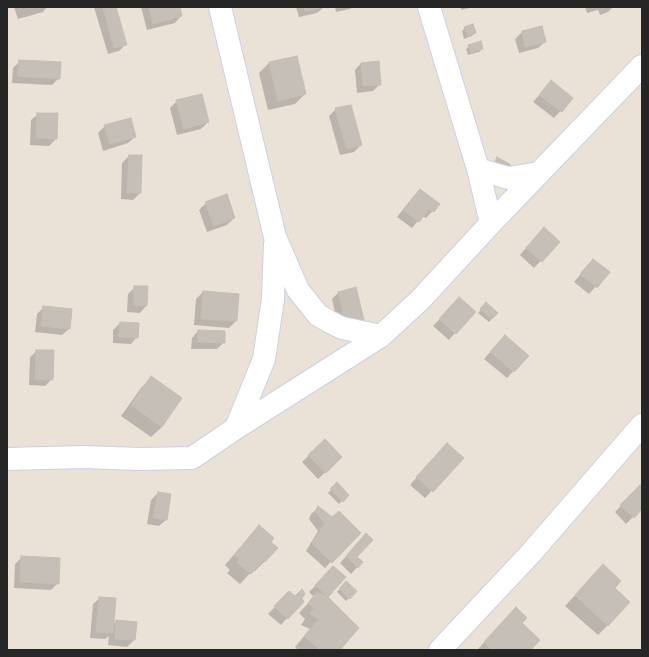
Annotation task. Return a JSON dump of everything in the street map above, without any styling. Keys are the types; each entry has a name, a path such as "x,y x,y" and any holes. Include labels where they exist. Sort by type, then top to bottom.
{"street":[{"path":"220,7 275,237 298,290 318,315 330,322 342,328 381,336"},
{"path":"429,7 478,169 491,223"},
{"path":"7,459 83,457 140,459 192,458 236,428 381,336 421,299 491,223 642,66"},
{"path":"478,169 508,178 539,173"},
{"path":"236,428 264,359 273,299 275,237"},
{"path":"440,650 531,553 642,425"}],"building":[{"path":"103,7 116,7 127,45 114,48"},
{"path":"149,7 180,7 182,16 153,24"},
{"path":"304,7 325,7 305,11"},
{"path":"473,24 476,33 468,36 464,27"},
{"path":"542,26 546,42 525,47 522,31"},
{"path":"481,41 483,49 471,53 468,45"},
{"path":"297,56 306,94 278,101 269,62"},
{"path":"19,60 61,62 60,79 18,76"},
{"path":"379,61 381,85 363,86 361,63"},
{"path":"551,80 573,98 562,112 539,95"},
{"path":"202,94 209,122 184,129 176,100"},
{"path":"351,105 362,145 347,149 335,108"},
{"path":"37,113 58,113 57,139 36,138"},
{"path":"131,118 136,137 110,144 104,125"},
{"path":"129,155 142,155 141,193 127,193"},
{"path":"497,157 511,165 507,173 493,166"},
{"path":"420,189 440,204 434,212 429,209 419,222 403,210"},
{"path":"227,194 235,218 214,226 205,202"},
{"path":"544,227 560,242 542,262 526,248"},
{"path":"593,259 610,272 597,288 580,274"},
{"path":"134,286 148,286 147,306 134,305"},
{"path":"356,287 364,320 346,324 338,292"},
{"path":"203,291 239,294 237,321 201,319"},
{"path":"459,297 476,312 456,334 439,319"},
{"path":"486,302 498,313 492,319 480,309"},
{"path":"43,306 72,309 70,329 41,326"},
{"path":"120,322 139,323 138,338 119,337"},
{"path":"198,330 225,331 225,343 198,342"},
{"path":"505,335 529,356 514,372 490,352"},
{"path":"36,350 54,350 53,380 35,379"},
{"path":"151,376 182,398 162,427 131,405"},
{"path":"325,439 342,457 326,473 308,455"},
{"path":"447,443 464,458 444,480 427,465"},
{"path":"427,465 444,480 433,492 416,477"},
{"path":"337,482 349,495 343,502 330,489"},
{"path":"640,485 642,487 642,509 634,518 620,505"},
{"path":"158,492 171,494 167,520 153,518"},
{"path":"318,506 332,517 339,511 361,533 332,563 312,543 325,523 315,512"},
{"path":"259,525 274,538 271,542 278,548 265,562 263,560 251,574 237,562 240,559 234,555"},
{"path":"366,533 373,540 357,557 363,562 358,568 346,556"},
{"path":"21,556 60,558 59,584 20,582"},
{"path":"603,564 621,581 615,588 630,602 608,626 575,595"},
{"path":"333,566 346,577 328,597 315,585"},
{"path":"346,581 357,591 350,599 339,589"},
{"path":"302,589 305,594 302,598 304,602 288,619 274,606 289,591 295,596"},
{"path":"317,592 328,597 359,628 340,650 320,650 304,636 319,619 310,614 314,608 308,603"},
{"path":"99,597 116,598 113,633 96,632"},
{"path":"516,607 527,618 522,623 540,640 531,650 492,650 484,642"},
{"path":"116,620 137,622 135,640 115,639"}]}
